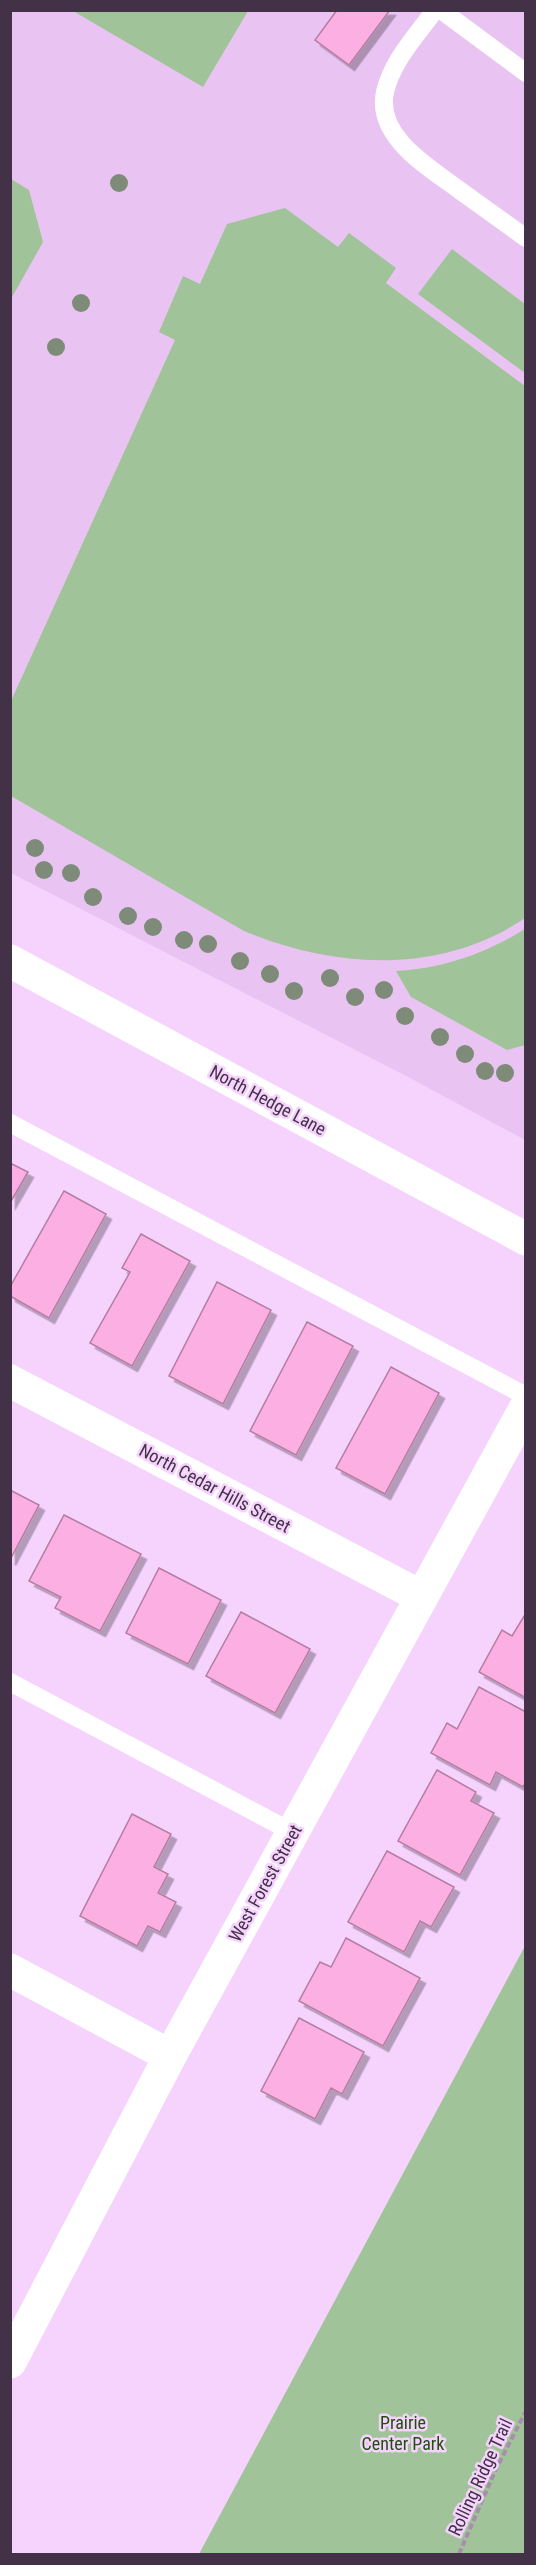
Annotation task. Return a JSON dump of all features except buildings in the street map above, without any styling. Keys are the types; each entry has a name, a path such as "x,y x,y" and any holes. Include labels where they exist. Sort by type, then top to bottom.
{"street":[{"name":"North Hedge Lane","path":"10,961 525,1239"},
{"name":"North Cedar Hills Street","path":"10,1381 420,1596"},
{"name":"West Forest Street","path":"10,2362 170,2056 525,1407"},
{"path":"10,1970 170,2056"}],"lane":[{"path":"435,10 392,70 384,94 386,117 397,137 414,157 525,238"},
{"path":"441,10 525,73"},
{"path":"10,1123 525,1396"},
{"path":"10,1682 292,1832"}],"path":[{"name":"Rolling Ridge Trail","path":"459,2554 495,2471 525,2411"}],"shaded area":[{"path":"10,11 525,11 525,1140 410,1078 11,873"}],"green space":[{"path":"73,11 248,11 203,87"},
{"path":"11,179 29,190 43,242 11,299"},
{"path":"285,208 338,247 349,233 396,268 386,283 525,386 525,918 492,936 458,949 423,957 387,960 350,959 278,944 244,931 11,796 11,701 175,340 159,332 183,276 200,284 227,224"},
{"path":"452,249 525,304 525,373 418,294"},
{"path":"525,929 525,1045 507,1050 411,997 396,971 430,967 464,958"},
{"name":"Prairie Center Park","path":"525,1946 525,2554 199,2554"}]}
